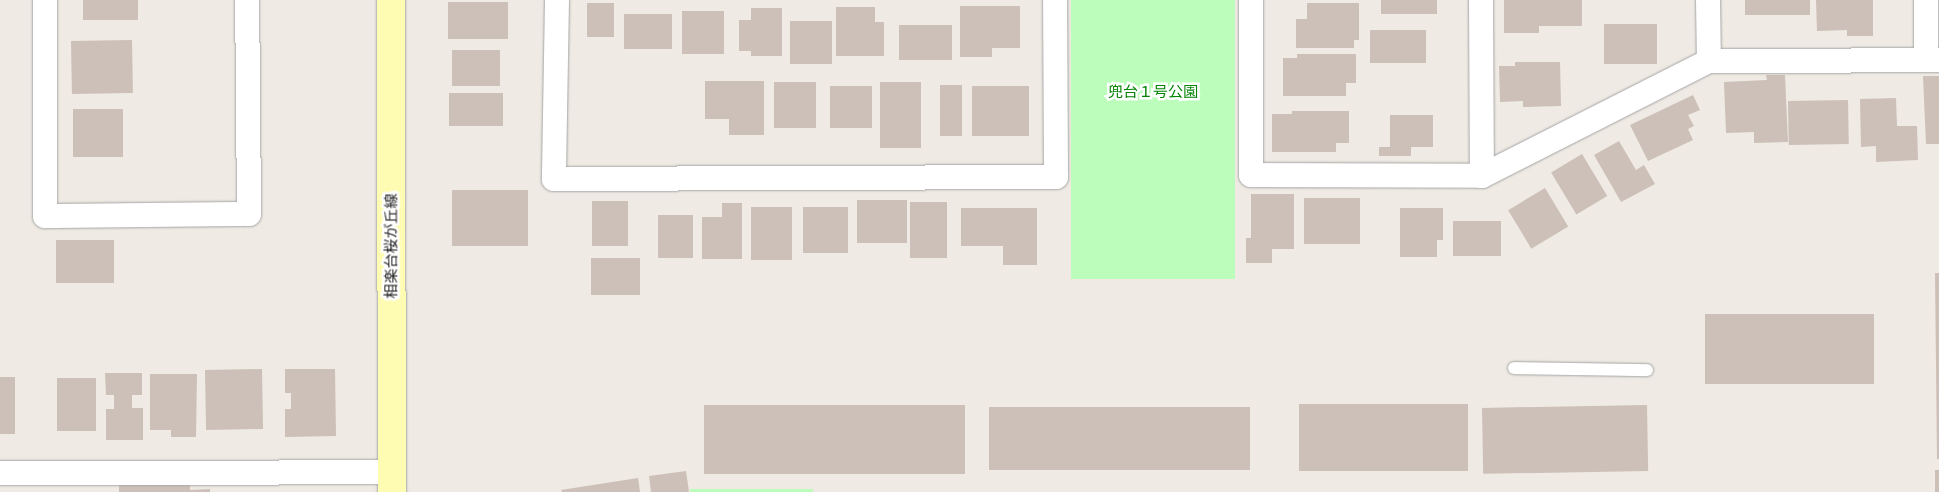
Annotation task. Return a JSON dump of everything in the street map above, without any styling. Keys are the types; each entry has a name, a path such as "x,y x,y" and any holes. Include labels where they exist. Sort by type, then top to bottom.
{"main road":[{"name":"相楽台桜が丘線","path":"391,0 392,482"}],"street":[{"path":"45,0 45,216 249,214 247,0"},
{"path":"557,0 554,179 1056,177 1055,0"},
{"path":"1251,0 1251,175 1482,176 1709,61 1932,60 1926,0"},
{"path":"1482,0 1482,176"},
{"path":"1708,0 1709,61"},
{"path":"0,473 233,482 392,482"}],"lane":[{"path":"1514,368 1647,370"}],"green space":[{"name":"兜台１号公園","path":"1071,0 1235,0 1235,279 1071,279"},
{"path":"690,489 813,489 813,492 690,492"}],"building":[{"path":"83,0 138,0 138,20 83,20"},
{"path":"1381,0 1437,0 1437,14 1381,14"},
{"path":"1504,0 1582,0 1582,26 1539,26 1539,33 1504,33"},
{"path":"1745,0 1810,0 1810,15 1745,15"},
{"path":"1816,0 1873,0 1873,36 1847,36 1847,30 1817,31"},
{"path":"448,2 508,2 508,39 448,39"},
{"path":"587,3 614,3 614,37 587,37"},
{"path":"1307,3 1359,3 1359,40 1354,40 1354,48 1296,48 1296,19 1307,19"},
{"path":"960,6 1020,6 1020,48 992,48 992,57 960,57"},
{"path":"836,7 875,7 875,22 884,22 884,56 836,56"},
{"path":"751,8 782,8 782,56 751,56 751,51 739,51 739,20 751,20"},
{"path":"682,11 724,11 724,54 682,54"},
{"path":"624,14 672,14 672,49 624,49"},
{"path":"790,21 832,21 832,64 790,64"},
{"path":"1604,24 1657,24 1657,64 1604,64"},
{"path":"899,25 952,25 952,60 899,60"},
{"path":"1370,30 1426,30 1426,63 1370,63"},
{"path":"132,40 133,93 72,94 71,41"},
{"path":"452,50 500,50 500,86 452,86"},
{"path":"1297,54 1356,54 1356,83 1346,83 1346,96 1283,96 1283,58 1297,58"},
{"path":"1515,62 1560,62 1561,106 1523,107 1523,101 1500,102 1499,66 1515,66"},
{"path":"1766,75 1785,75 1788,142 1754,143 1754,132 1726,133 1724,82 1767,80"},
{"path":"1923,76 1939,76 1939,144 1926,144"},
{"path":"705,81 764,81 764,135 729,135 729,119 705,119"},
{"path":"774,82 816,82 816,128 774,128"},
{"path":"880,82 921,82 921,148 880,148"},
{"path":"940,85 962,85 962,136 940,136"},
{"path":"830,86 872,86 872,128 830,128"},
{"path":"972,86 1029,86 1029,136 972,136"},
{"path":"449,93 503,93 503,126 449,126"},
{"path":"1693,95 1700,110 1688,115 1694,126 1688,129 1693,140 1648,161 1630,125"},
{"path":"1896,98 1897,126 1917,126 1918,160 1876,162 1876,146 1861,147 1860,99"},
{"path":"1848,100 1849,144 1789,145 1788,101"},
{"path":"73,109 123,109 123,157 73,157"},
{"path":"1292,111 1349,111 1349,143 1336,143 1336,152 1272,152 1272,114 1292,114"},
{"path":"1390,115 1433,115 1433,147 1411,147 1411,156 1379,156 1379,147 1390,147"},
{"path":"1619,141 1636,170 1644,165 1655,184 1621,202 1594,155"},
{"path":"1582,154 1607,196 1576,215 1551,173"},
{"path":"1545,188 1568,227 1531,249 1508,210"},
{"path":"452,190 528,190 528,246 452,246"},
{"path":"1251,194 1294,194 1294,249 1272,249 1272,263 1246,263 1246,238 1251,238"},
{"path":"1304,198 1360,198 1360,244 1304,244"},
{"path":"857,200 907,200 907,243 857,243"},
{"path":"592,201 628,201 628,246 592,246"},
{"path":"910,202 947,202 947,258 910,258"},
{"path":"722,203 742,203 742,259 702,259 702,217 722,217"},
{"path":"751,207 792,207 792,260 751,260"},
{"path":"803,207 848,207 848,253 803,253"},
{"path":"961,208 1037,208 1037,265 1003,265 1003,246 961,246"},
{"path":"1400,208 1443,208 1443,240 1437,240 1437,257 1400,257"},
{"path":"658,215 693,215 693,258 658,258"},
{"path":"1453,221 1501,221 1501,256 1453,256"},
{"path":"56,240 114,240 114,283 56,283"},
{"path":"591,258 640,258 640,295 591,295"},
{"path":"1935,273 1939,273 1939,459 1937,459"},
{"path":"1705,314 1874,314 1874,384 1705,384"},
{"path":"262,369 263,429 206,430 205,370"},
{"path":"285,369 335,369 336,436 285,437 285,409 291,409 291,393 285,393"},
{"path":"105,373 142,373 142,395 132,395 132,408 143,408 143,440 106,440 106,409 114,409 114,395 106,395"},
{"path":"150,374 197,374 196,437 171,437 171,430 150,430"},
{"path":"0,377 15,377 15,434 0,434"},
{"path":"57,378 96,378 96,431 57,431"},
{"path":"1299,404 1468,404 1468,471 1299,471"},
{"path":"704,405 965,405 965,474 704,474"},
{"path":"1647,405 1648,471 1483,474 1482,408"},
{"path":"989,407 1250,407 1250,470 989,470"},
{"path":"1935,470 1939,470 1939,492 1935,492"},
{"path":"686,471 689,492 651,492 649,476"},
{"path":"638,478 640,492 562,492 561,490"},
{"path":"190,483 190,490 210,489 210,492 119,492 119,484"}]}
